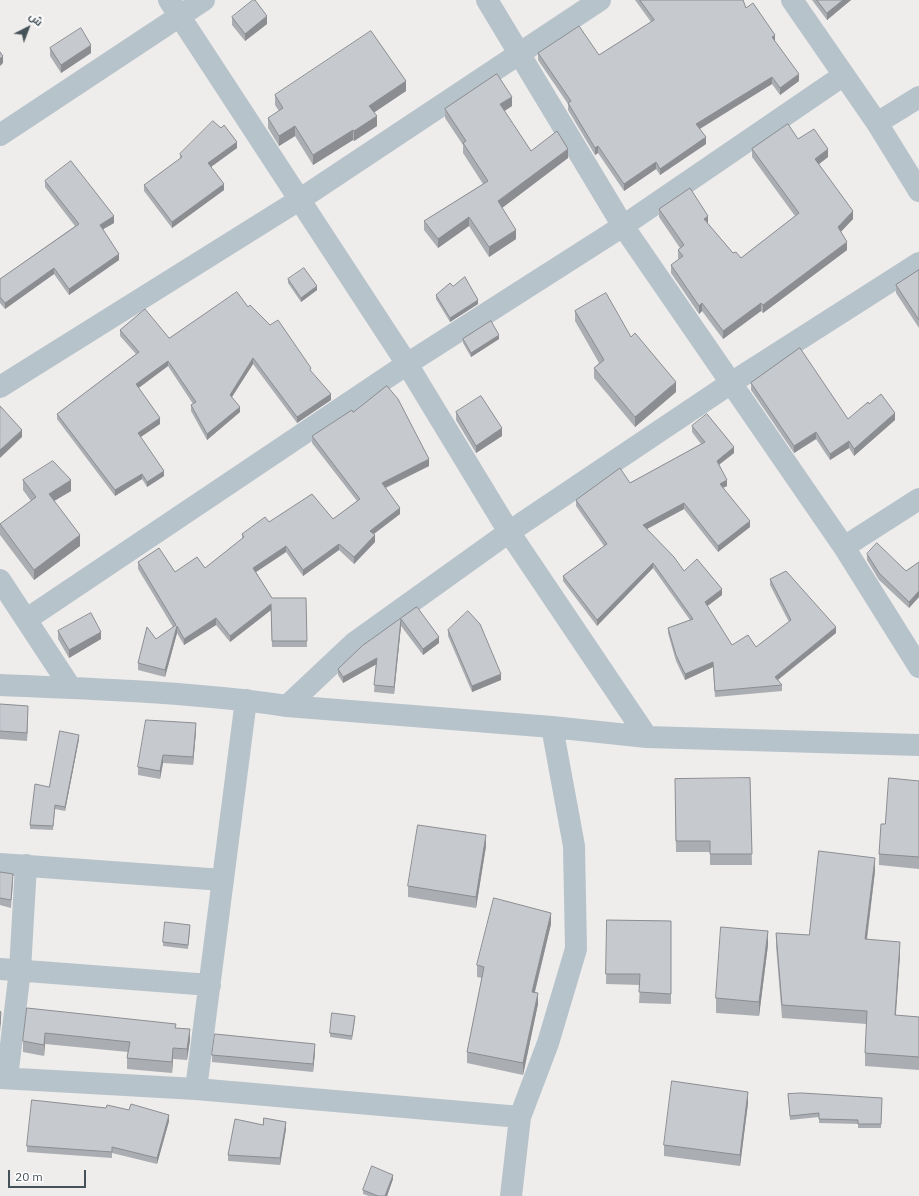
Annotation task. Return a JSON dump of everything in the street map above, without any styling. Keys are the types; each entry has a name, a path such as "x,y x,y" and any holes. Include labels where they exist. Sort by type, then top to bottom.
{"street":[{"path":"0,135 174,8 204,0"},
{"path":"487,0 521,54 623,226 844,547 919,667"},
{"path":"0,387 300,200 600,0"},
{"path":"792,0 877,123 919,191"},
{"path":"174,8 407,364 509,532 647,737"},
{"path":"26,619 407,364 623,226 844,75"},
{"path":"877,123 919,97"},
{"path":"287,706 354,643 509,532 731,383 919,263"},
{"path":"844,547 919,499"},
{"path":"0,580 71,688"},
{"path":"0,685 71,688 246,700 287,706 552,727 647,737 919,745"},
{"path":"196,1089 246,700"},
{"path":"511,1196 520,1117 548,1043 576,949 574,846 552,727"},
{"path":"0,864 223,880"},
{"path":"26,865 10,969 4,1078 196,1089 520,1117"},
{"path":"10,969 210,985"}],"building":[{"path":"255,0 267,16 245,34 232,17"},
{"path":"640,0 743,0 746,8 753,3 775,35 772,37 799,74 780,88 772,77 696,124 706,137 660,169 656,162 624,184 598,146 595,148 568,103 571,101 538,53 579,26 599,55 654,20"},
{"path":"817,0 843,0 827,13"},
{"path":"81,28 91,45 61,65 50,48"},
{"path":"371,31 406,81 369,106 377,116 313,155 295,126 279,136 268,118 283,108 275,95"},
{"path":"0,52 3,56 0,59"},
{"path":"497,74 512,97 500,104 531,151 557,131 568,149 498,201 516,230 489,247 469,217 438,239 424,221 488,181 463,143 466,141 445,109"},
{"path":"213,121 221,128 224,125 237,142 208,163 224,184 172,222 144,185 182,157 180,154"},
{"path":"788,124 798,139 814,129 828,149 815,159 853,211 838,227 847,242 763,305 761,303 723,331 702,303 699,306 671,265 683,256 678,250 684,245 659,209 690,188 708,216 704,219 733,253 736,252 741,258 799,213 752,149"},
{"path":"71,161 114,216 100,225 119,254 69,289 54,268 5,303 0,297 0,279 79,224 45,181"},
{"path":"304,268 317,286 301,298 288,279"},
{"path":"919,270 919,320 896,285"},
{"path":"465,277 478,300 450,318 436,295 450,283 453,286"},
{"path":"237,292 248,307 250,305 270,325 278,320 311,368 310,370 331,394 297,417 253,358 230,395 240,407 207,434 191,405 196,402 168,361 136,384 160,418 138,433 164,471 147,482 142,474 115,490 57,414 139,352 120,330 145,309 169,338"},
{"path":"606,293 631,337 635,333 676,382 635,417 594,368 604,360 575,311"},
{"path":"491,321 499,335 471,353 463,339"},
{"path":"800,348 848,419 868,402 869,404 881,394 895,413 854,449 849,441 830,454 816,432 794,446 751,383"},
{"path":"387,386 398,399 429,459 382,483 400,508 370,531 375,535 354,557 339,544 303,570 286,546 253,568 272,598 306,598 307,641 272,641 271,604 230,636 216,618 184,639 177,626 165,670 138,663 147,627 156,639 176,625 138,562 159,548 175,572 197,557 205,568 244,537 242,534 265,517 269,522 312,494 333,519 360,499 312,436 352,410 353,412"},
{"path":"481,396 502,428 476,446 456,412"},
{"path":"0,406 22,430 0,450"},
{"path":"707,414 734,447 717,461 727,480 720,484 750,521 718,546 684,503 643,525 674,557 684,571 697,559 722,589 705,602 732,645 748,635 756,647 791,620 770,579 786,571 836,627 775,677 782,685 715,691 713,662 685,674 676,655 668,628 693,619 653,563 597,620 563,576 607,544 576,500 620,468 630,483 705,442 692,426"},
{"path":"53,461 71,480 49,494 80,535 34,570 0,524 36,497 23,480"},
{"path":"877,543 906,571 919,562 919,591 909,602 879,573 867,554"},
{"path":"417,607 439,637 423,649 401,619 394,687 374,685 377,658 343,677 338,669 362,646"},
{"path":"468,611 480,624 501,674 472,686 448,630"},
{"path":"91,613 101,632 69,650 58,631"},
{"path":"0,704 28,706 27,733 0,731"},
{"path":"146,720 196,723 193,757 163,755 160,771 138,767"},
{"path":"60,731 79,735 65,807 55,805 53,826 30,825 35,784 49,787"},
{"path":"750,778 752,854 710,854 710,841 676,841 675,779"},
{"path":"889,778 919,781 919,857 879,854 881,824 885,824"},
{"path":"418,825 486,835 476,897 408,886"},
{"path":"819,851 875,858 865,939 900,942 895,1015 919,1017 919,1057 865,1053 867,1011 782,1005 776,933 809,935"},
{"path":"0,872 13,874 11,900 0,898"},
{"path":"494,898 551,913 532,992 538,993 523,1063 467,1052 484,967 477,965"},
{"path":"607,920 671,921 671,994 639,992 640,974 606,974"},
{"path":"165,922 190,925 188,945 163,942"},
{"path":"721,927 768,931 759,1002 716,998"},
{"path":"27,1008 176,1024 175,1028 190,1029 187,1049 173,1048 172,1062 127,1058 130,1042 45,1033 44,1045 23,1041"},
{"path":"332,1013 355,1016 352,1036 330,1033"},
{"path":"215,1034 315,1044 313,1064 212,1055"},
{"path":"672,1081 748,1092 740,1155 664,1145"},
{"path":"802,1093 882,1098 881,1124 858,1124 858,1120 819,1119 819,1113 790,1116 788,1094"},
{"path":"32,1100 106,1108 107,1105 129,1110 131,1104 169,1115 157,1158 112,1147 112,1152 27,1146"},
{"path":"264,1118 286,1122 280,1158 228,1155 235,1119 263,1125"},
{"path":"372,1166 393,1175 385,1196 378,1196 363,1190"}]}
